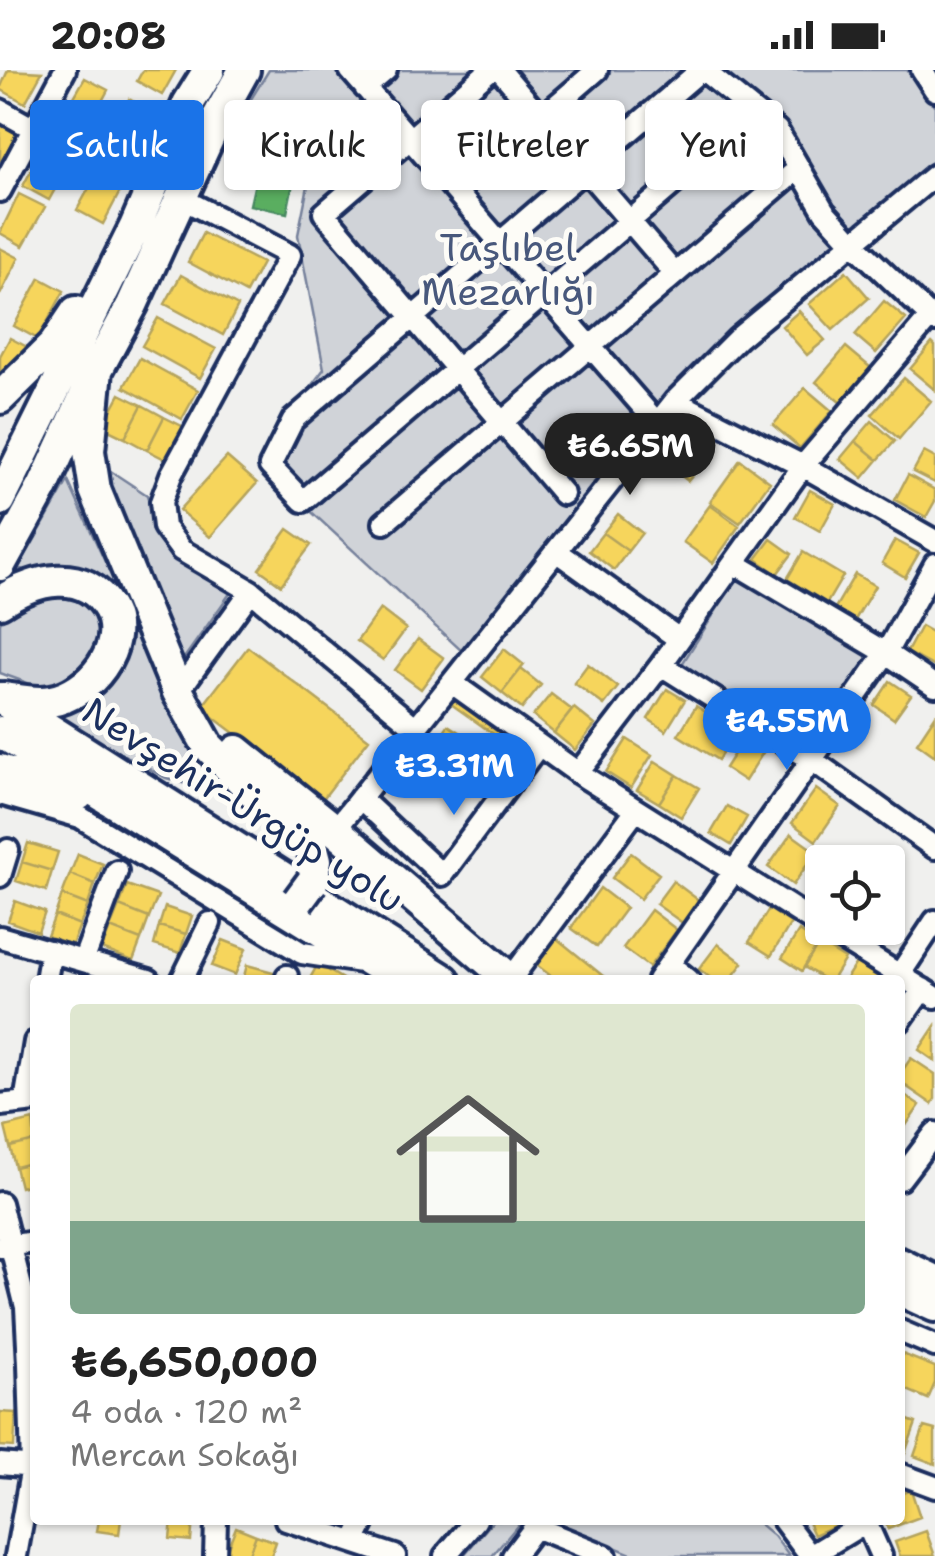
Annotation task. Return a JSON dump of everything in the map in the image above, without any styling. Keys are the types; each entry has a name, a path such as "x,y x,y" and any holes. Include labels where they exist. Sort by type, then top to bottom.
{"highway":[{"path":"0,500 135,227 188,104 209,70"},
{"path":"0,565 44,487 96,370 132,305 218,117 244,70"},
{"path":"0,398 54,345 135,227"},
{"path":"96,370 89,451 95,490 181,698 208,746 312,845 316,860 296,896"},
{"path":"0,602 14,592 43,582 68,579 92,590 110,610 114,636 103,667 83,689 52,702 0,697"},
{"name":"Nevşehir-Ürgüp yolu","path":"0,697 436,975"},
{"path":"181,698 268,777 504,975"},
{"name":"Nevşehir-Ürgüp yolu","path":"0,732 139,820 296,896 374,964 393,975"},
{"path":"0,770 54,786 139,820"},
{"path":"905,1266 935,1280"},
{"path":"905,1292 935,1306"}],"street":[{"path":"49,100 65,70"},
{"path":"350,70 658,424"},
{"path":"366,88 386,70"},
{"path":"490,70 324,213 563,494"},
{"path":"500,70 526,100"},
{"path":"563,100 597,70"},
{"path":"625,135 702,70 741,100"},
{"path":"922,70 935,90"},
{"path":"0,110 30,122"},
{"path":"0,191 30,135"},
{"path":"578,774 803,466 933,318 824,211 783,139"},
{"path":"384,523 799,168"},
{"path":"335,830 675,401 738,338 935,175"},
{"path":"561,190 293,420 270,466 303,501 667,190"},
{"path":"603,190 675,274"},
{"path":"181,198 290,255 170,475 161,502 164,527 180,550 251,591 416,728"},
{"path":"675,401 803,466 935,541"},
{"path":"556,551 679,639"},
{"path":"734,562 935,686"},
{"path":"664,972 886,653 935,564"},
{"path":"181,698 251,591"},
{"path":"661,665 812,760 935,848"},
{"path":"452,683 578,774 805,916"},
{"path":"421,903 539,746"},
{"path":"0,794 80,817 302,953 374,964"},
{"path":"360,798 442,874"},
{"path":"514,975 636,810"},
{"path":"0,876 8,850"},
{"path":"84,960 117,871"},
{"path":"899,975 935,921"},
{"path":"184,975 210,923"},
{"path":"0,937 133,975"},
{"path":"850,945 895,975"},
{"path":"47,975 51,950"},
{"path":"905,981 929,993 905,1016"},
{"path":"0,1105 30,1101"},
{"path":"905,1172 935,1133"},
{"path":"0,1203 5,1246 26,1307 30,1345"},
{"path":"5,1246 30,1243"},
{"path":"905,1333 935,1346"},
{"path":"0,1464 30,1467"},
{"path":"905,1476 935,1487"},
{"path":"16,1556 30,1483"},
{"path":"215,1556 216,1525"},
{"path":"301,1525 395,1556"},
{"path":"354,1542 362,1525"},
{"path":"445,1556 472,1525"},
{"path":"787,1525 810,1556 859,1525"},
{"path":"867,1525 881,1556"},
{"path":"514,1556 535,1527 606,1556"}],"green space":[{"name":"Taşlıbel Mezarlığı","path":"269,70 907,70 935,105 935,163 730,331 654,408 465,654 263,467 290,414 324,369 298,235 307,190 401,190 401,100 251,99"},
{"path":"97,462 147,495 153,519 168,547 231,592 175,671"},
{"path":"68,481 182,730 249,803 166,778 51,715 94,698 118,669 119,612 44,570 18,569"},
{"path":"740,573 870,656 811,747 682,664"},
{"path":"46,593 85,599 97,613 101,629 97,652 84,672 53,689 0,673 0,622 20,603"},
{"path":"490,1525 518,1525 492,1556 463,1556"},
{"path":"562,1525 761,1525 789,1556 636,1556"}],"building: Konut":[{"path":"8,70 42,72 25,103 0,89"},
{"path":"143,70 176,70 162,95 137,81"},
{"path":"85,78 108,90 103,100 72,100"},
{"path":"0,123 17,132 2,161 0,160"},
{"path":"30,190 54,190 49,200"},
{"path":"88,190 121,190 103,224 77,210"},
{"path":"19,194 45,207 23,246 0,233"},
{"path":"203,233 262,263 246,293 188,262"},
{"path":"0,248 19,258 0,295"},
{"path":"846,271 869,298 833,330 809,304"},
{"path":"181,275 238,306 223,335 165,304"},
{"path":"40,278 64,291 38,339 14,326"},
{"path":"884,301 906,319 876,353 855,335"},
{"path":"799,311 825,340 807,355 782,326"},
{"path":"158,318 216,349 200,378 142,346"},
{"path":"10,338 31,349 13,382 0,375 0,356"},
{"path":"932,343 935,346 935,390 910,369"},
{"path":"846,347 871,368 841,403 816,382"},
{"path":"140,358 198,390 182,419 124,387"},
{"path":"904,378 931,401 899,439 872,415"},
{"path":"805,388 832,411 800,448 773,425"},
{"path":"120,394 142,405 125,438 102,427"},
{"path":"142,405 164,417 147,450 125,438"},
{"path":"164,417 184,427 167,460 147,450"},
{"path":"872,421 895,441 878,460 855,441"},
{"path":"692,424 717,444 703,463 677,443"},
{"path":"855,441 878,460 863,478 840,459"},
{"path":"677,443 703,463 688,481 662,461"},
{"path":"924,452 935,458 935,483 913,472"},
{"path":"227,457 257,483 210,537 179,510"},
{"path":"740,460 770,482 740,523 710,502"},
{"path":"908,475 935,490 935,501 926,517 895,500"},
{"path":"810,490 835,504 820,531 795,517"},
{"path":"710,505 739,526 713,563 683,542"},
{"path":"618,514 642,533 628,551 603,533"},
{"path":"288,529 311,545 281,585 259,569"},
{"path":"603,533 628,551 614,570 589,551"},
{"path":"771,539 792,554 777,574 756,559"},
{"path":"895,540 919,553 905,577 882,563"},
{"path":"803,552 843,576 827,603 787,579"},
{"path":"855,574 875,586 855,620 835,608"},
{"path":"380,609 406,629 383,660 357,641"},
{"path":"921,626 935,634 935,667 907,652"},
{"path":"418,639 444,658 421,689 395,670"},
{"path":"248,647 369,739 322,800 201,708"},
{"path":"504,649 524,665 502,693 482,677"},
{"path":"588,664 618,687 604,705 574,683"},
{"path":"521,669 541,685 522,709 502,693"},
{"path":"890,681 911,695 894,719 874,705"},
{"path":"667,689 685,700 666,731 648,719"},
{"path":"459,694 526,741 519,752 451,704"},
{"path":"551,694 572,710 554,733 533,716"},
{"path":"696,706 736,731 718,760 678,735"},
{"path":"574,708 595,725 575,750 554,733"},
{"path":"935,716 935,756 917,743"},
{"path":"448,725 495,755 474,789 426,759"},
{"path":"744,738 764,751 745,781 725,768"},
{"path":"627,739 652,755 631,788 606,772"},
{"path":"655,761 677,775 659,803 637,790"},
{"path":"677,775 699,788 681,817 659,803"},
{"path":"816,789 840,806 816,841 792,823"},
{"path":"727,806 747,817 731,845 711,833"},
{"path":"791,834 806,845 805,868 793,885 768,867"},
{"path":"28,843 58,852 52,871 22,862"},
{"path":"631,853 659,874 640,899 612,878"},
{"path":"78,854 103,864 95,884 70,874"},
{"path":"22,862 52,871 46,891 16,881"},
{"path":"70,874 95,884 88,905 62,895"},
{"path":"673,881 701,902 684,924 656,904"},
{"path":"127,885 158,896 149,918 119,906"},
{"path":"600,888 626,908 597,947 571,928"},
{"path":"62,895 88,905 80,925 55,915"},
{"path":"15,901 45,912 38,932 8,921"},
{"path":"119,906 149,918 141,940 110,928"},
{"path":"165,907 192,916 186,934 159,926"},
{"path":"769,909 791,923 771,956 749,942"},
{"path":"651,910 677,930 649,967 623,948"},
{"path":"55,915 80,925 72,945 47,936"},
{"path":"159,926 186,934 180,953 154,945"},
{"path":"110,928 141,940 133,961 102,949"},
{"path":"799,931 805,935 805,945 818,945 802,971 782,958"},
{"path":"555,937 602,975 550,975 534,963"},
{"path":"223,940 246,949 235,975 212,966"},
{"path":"718,944 743,963 734,975 707,975 699,969"},
{"path":"818,945 845,959 835,975 818,975 804,967"},
{"path":"856,963 876,975 848,975"},
{"path":"318,964 336,975 312,975"},
{"path":"247,965 273,972 272,975 244,975"},
{"path":"935,1026 935,1061 919,1050"},
{"path":"911,1058 935,1074 932,1104 905,1085 905,1067"},
{"path":"905,1095 920,1105 905,1127"},
{"path":"30,1121 30,1142 10,1147 5,1127"},
{"path":"30,1142 30,1163 15,1167 10,1147"},
{"path":"30,1163 30,1184 20,1187 15,1167"},
{"path":"905,1355 935,1367 935,1383 928,1399 905,1389"},
{"path":"0,1412 16,1413 14,1447 0,1446"},
{"path":"905,1419 916,1423 905,1453"},
{"path":"924,1427 935,1430 935,1464 914,1456"},
{"path":"911,1490 920,1517 905,1523 905,1492"},
{"path":"98,1525 120,1525 119,1534 97,1531"},
{"path":"171,1525 193,1525 191,1541 170,1539"},
{"path":"809,1525 837,1525 814,1535"},
{"path":"236,1527 256,1535 248,1556 225,1554"},
{"path":"926,1531 935,1556 900,1556 895,1542"},
{"path":"256,1535 276,1542 271,1556 248,1556"}],"building: Kamu":[{"path":"253,190 292,190 287,213 250,205"}]}
